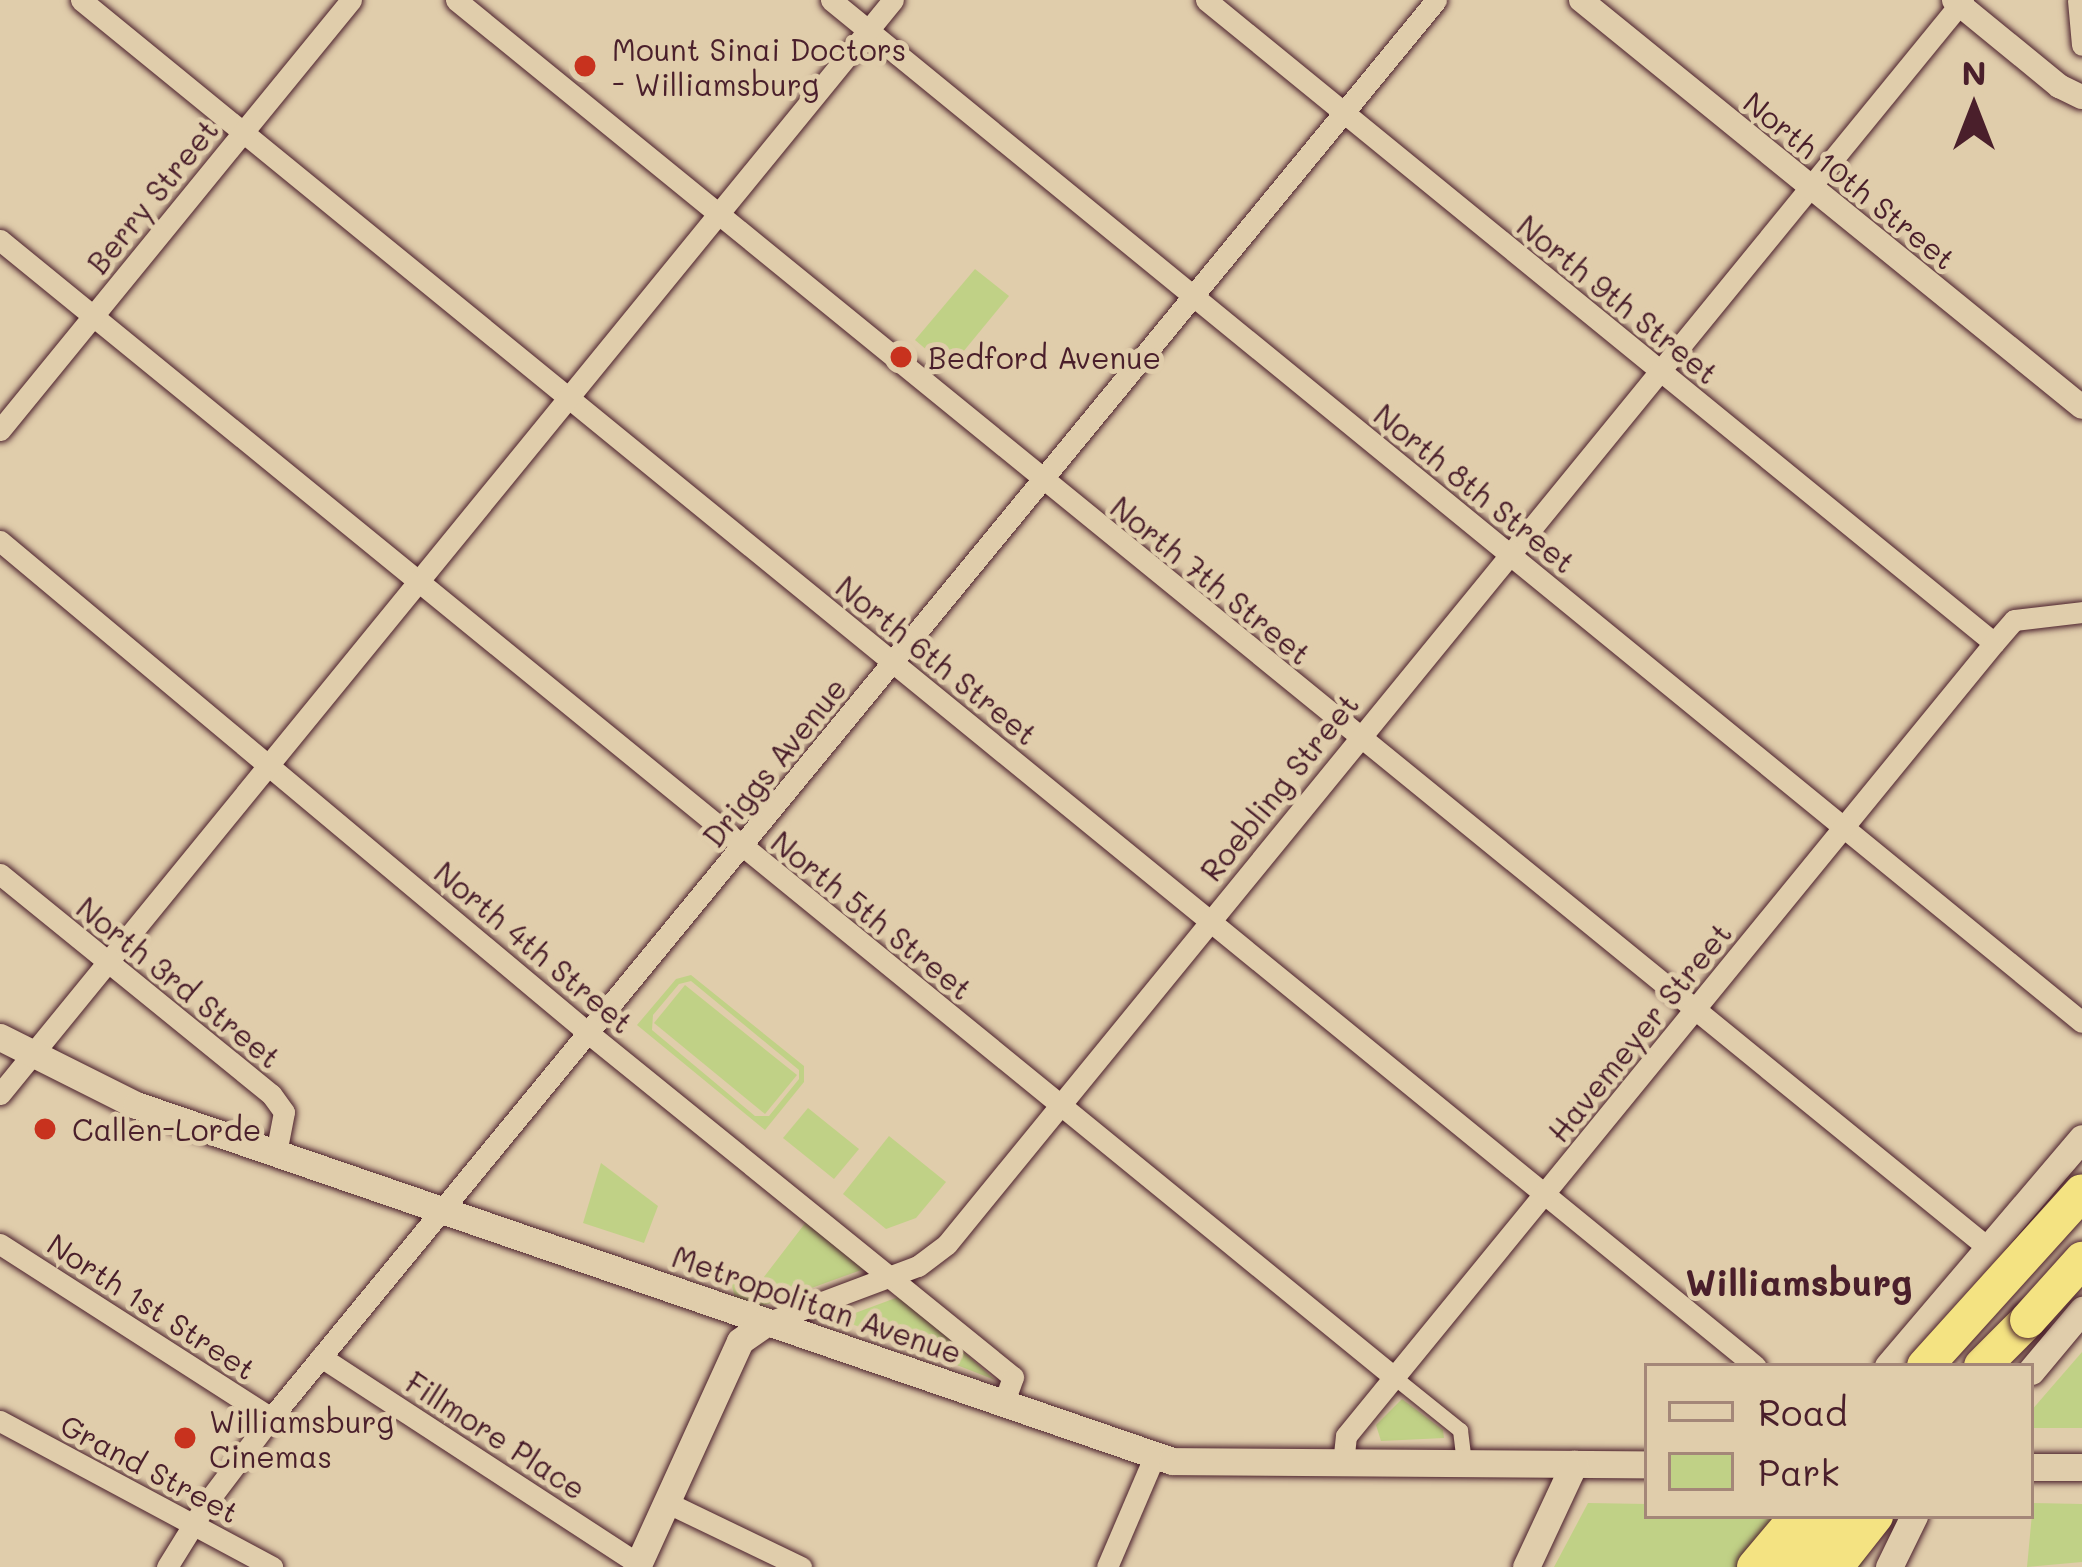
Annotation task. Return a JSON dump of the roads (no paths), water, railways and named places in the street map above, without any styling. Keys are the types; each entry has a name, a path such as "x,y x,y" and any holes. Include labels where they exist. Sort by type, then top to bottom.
{"highway":[{"path":"1928,1363 2082,1192"},
{"path":"1985,1363 2082,1260"},
{"path":"1994,1363 2028,1320"},
{"path":"1755,1567 1795,1519"},
{"path":"1793,1567 1834,1519"},
{"path":"1835,1567 1873,1519"}],"main road":[{"name":"Metropolitan Avenue","path":"0,1037 136,1105 1155,1455 1194,1462 1644,1464"},
{"path":"1891,1363 2082,1138"},
{"path":"2034,1367 2082,1310"},
{"name":"Roebling Street","path":"637,1566 740,1342 766,1322"},
{"path":"1526,1567 1574,1464"},
{"path":"2034,1467 2082,1466"},
{"path":"1888,1567 1912,1519"}],"street":[{"name":"North 6th Street","path":"81,0 1751,1363"},
{"name":"Berry Street","path":"0,430 351,0"},
{"name":"North 7th Street","path":"456,0 1988,1247"},
{"name":"North 8th Street","path":"831,0 2082,1022"},
{"path":"0,1094 893,0"},
{"name":"North 9th Street","path":"1206,0 1994,643"},
{"name":"Driggs Avenue","path":"167,1567 191,1525 271,1418 446,1212 587,1032 1436,0"},
{"name":"North 10th Street","path":"1581,0 2082,407"},
{"path":"2078,0 2082,45"},
{"path":"1959,2 2059,86 2082,97"},
{"name":"Roebling Street","path":"766,1322 918,1266 947,1244 1813,188 1959,2"},
{"name":"North 5th Street","path":"0,240 1460,1430 1464,1462"},
{"name":"North 4th Street","path":"0,541 587,1032 1013,1377 1004,1402"},
{"path":"1994,643 2014,620 2082,612"},
{"name":"Havemeyer Street","path":"1343,1464 1346,1436 1994,643"},
{"name":"North 3rd Street","path":"0,874 271,1094 284,1112 276,1154"},
{"name":"North 1st Street","path":"0,1244 271,1418"},
{"name":"Fillmore Place","path":"322,1357 637,1566"},
{"name":"Grand Street","path":"0,1421 272,1567"},
{"path":"1106,1567 1155,1455"},
{"path":"666,1502 802,1567"}],"place":[{"name":"Mount Sinai Doctors - Williamsburg","path":"585,66"},
{"name":"Bedford Avenue","path":"901,357"},
{"name":"Callen-Lorde","path":"45,1129"},
{"name":"Williamsburg Cinemas","path":"185,1438"}],"district":[{"name":"Williamsburg","path":"1799,1282"}]}
